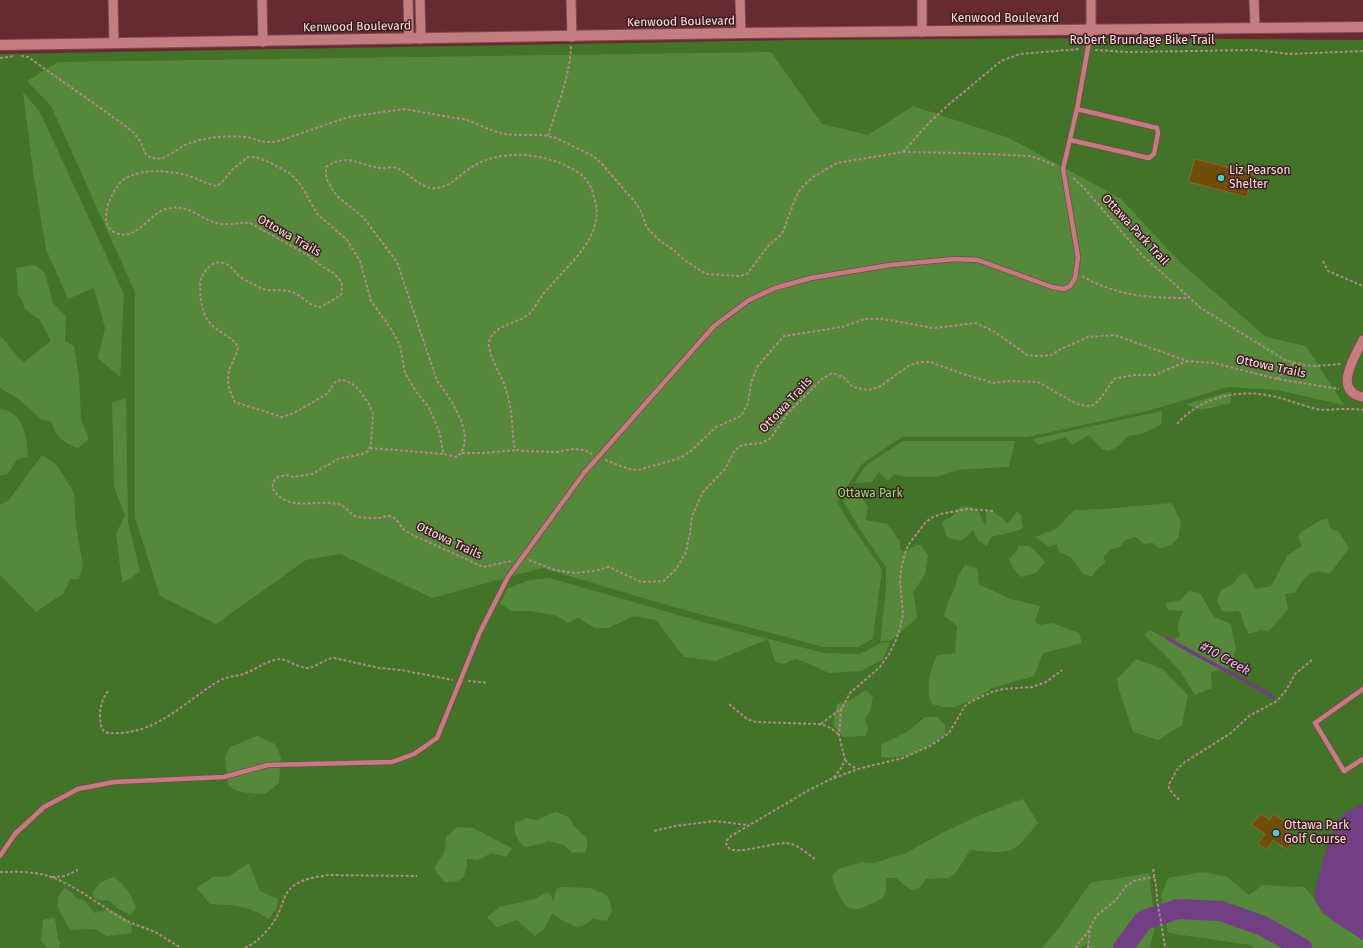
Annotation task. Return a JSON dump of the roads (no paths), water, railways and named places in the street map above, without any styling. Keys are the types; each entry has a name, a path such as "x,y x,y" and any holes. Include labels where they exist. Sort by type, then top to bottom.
{"street":[{"path":"113,0 114,43"},
{"path":"262,0 263,42"},
{"path":"408,0 409,39"},
{"path":"420,0 421,39"},
{"path":"571,0 572,37"},
{"path":"740,0 741,34"},
{"path":"922,0 922,32"},
{"path":"1091,0 1092,31"},
{"path":"1254,0 1255,28"},
{"name":"Kenwood Boulevard","path":"0,45 741,34 1363,27"},
{"path":"1363,340 1350,364 1347,376 1349,387 1352,391 1363,397"}],"lane":[{"path":"0,856 15,834 44,807 78,789 114,782 224,777 268,765 392,762 414,754 437,738 480,632 508,578 522,558 598,456 714,326 749,300 775,288 811,278 890,265 955,259 978,260 1052,287 1064,289 1070,286 1076,272 1078,257 1063,169 1077,109 1092,31"},
{"path":"1070,140 1149,158 1154,154 1158,133 1156,128 1077,109"},
{"path":"1363,688 1315,722 1321,735 1344,770 1363,759"}],"waterway":[{"name":"#10 Creek","path":"1167,638 1273,697"},
{"path":"1123,948 1144,920 1178,909 1221,911 1263,926 1302,948"}],"place":[{"name":"Liz Pearson Shelter","path":"1221,178"},
{"name":"Ottawa Park Golf Course","path":"1276,833"}],"park label":[{"name":"Ottawa Park","path":"870,494"}]}
